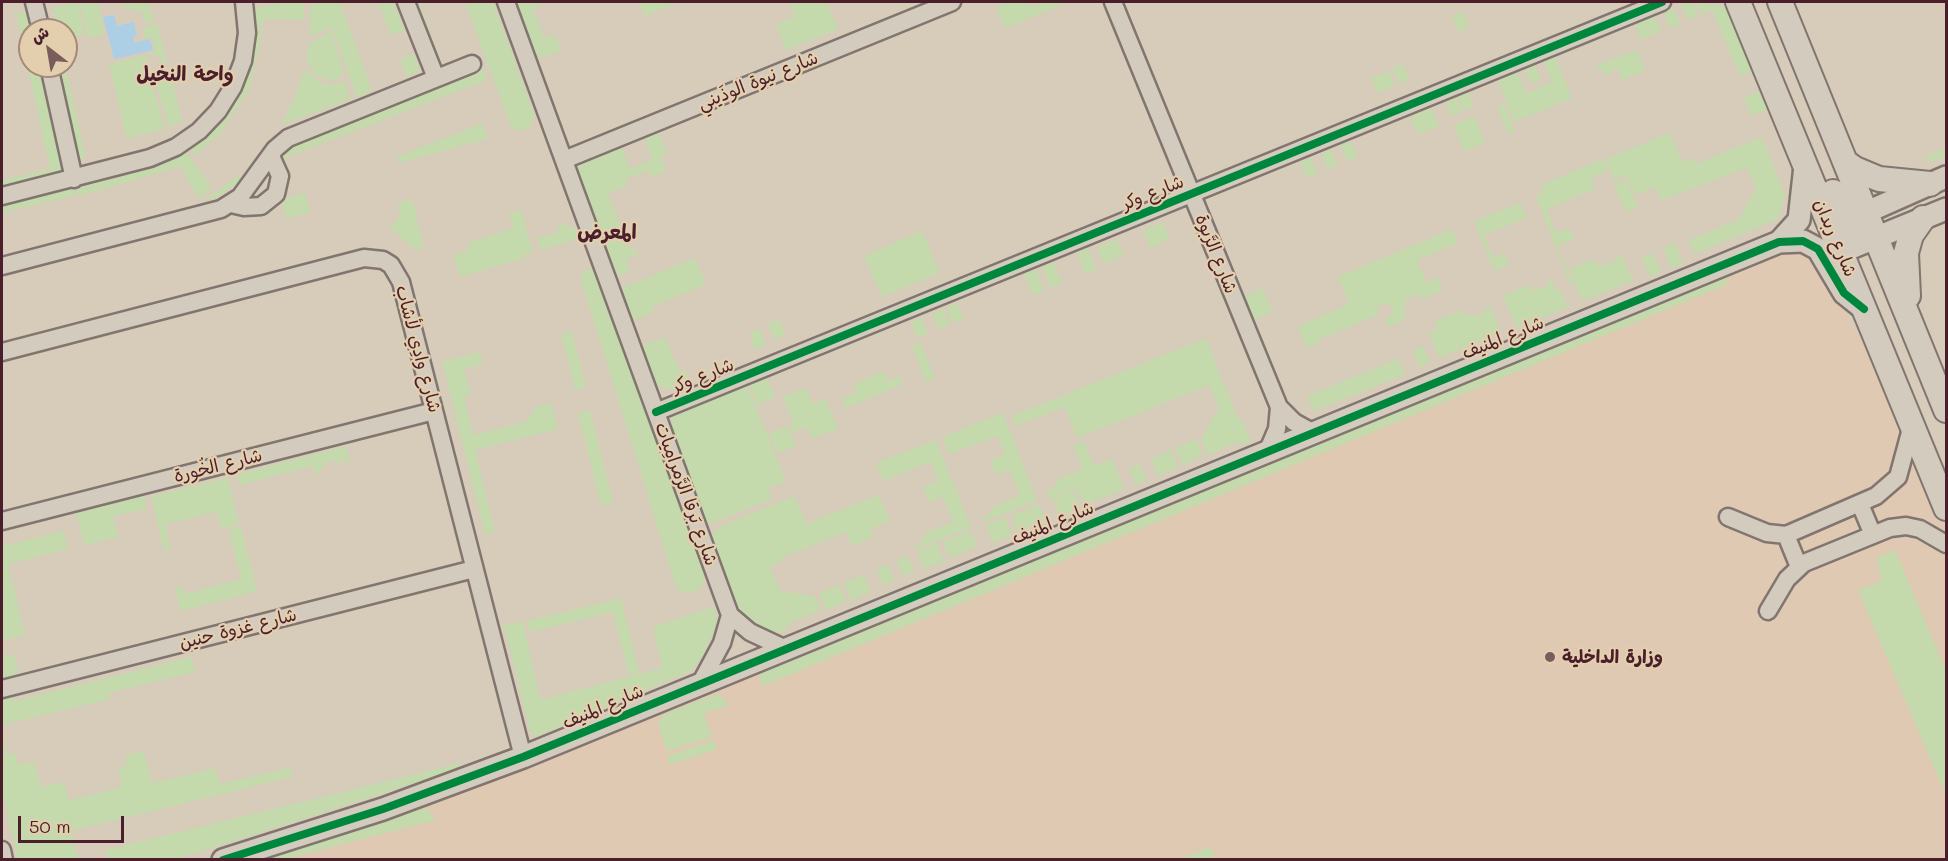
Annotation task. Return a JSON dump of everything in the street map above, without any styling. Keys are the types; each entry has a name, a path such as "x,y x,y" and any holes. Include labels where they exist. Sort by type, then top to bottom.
{"main road":[{"name":"شارع ربدان","path":"1780,2 1845,162 1848,220 1841,252 1947,508"},
{"name":"شارع ربدان","path":"1737,3 1805,166 1848,220 1876,237 1947,410"},
{"path":"1760,54 1780,72 1787,84 1848,220"},
{"path":"1845,162 1879,179 1938,181"},
{"path":"1910,320 1906,253 1911,235 1923,218"}],"street":[{"path":"34,2 38,18"},
{"path":"2,196 150,158 176,147 199,131 223,103 233,87 243,61 247,33 244,2"},
{"path":"406,2 436,78"},
{"name":"شارع بَرقا الرَّمرامِيات","path":"506,2 730,615"},
{"name":"شارع نيوة الوذَيني","path":"564,160 952,2"},
{"name":"شارع الرَّبوة","path":"1113,2 1279,407 1294,422 1312,432"},
{"name":"شارع وكر","path":"656,412 1662,2"},
{"path":"2,266 212,212 231,204 248,189 282,142 296,134 472,64"},
{"path":"52,78 74,179"},
{"path":"231,204 244,207 261,206 276,194 280,176 271,156"},
{"name":"شارع المنيف","path":"1779,242 1799,220 1805,166"},
{"path":"1848,220 1938,181"},
{"path":"1841,252 1947,209"},
{"name":"شارع المنيف","path":"223,860 383,809 523,757 701,682 1779,242 1803,241 1818,249 1844,293 1864,309"},
{"name":"شارع وادِي لأشاب","path":"2,352 373,257 391,265 401,282 523,757"},
{"path":"1268,450 1277,429 1279,407"},
{"name":"شارع الخُورة","path":"2,521 434,411"},
{"path":"1728,517 1767,533 1786,536 1884,492 1898,477 1912,424"},
{"path":"1860,504 1873,535"},
{"path":"1768,611 1787,579 1798,567 1873,535 1898,526 1913,527 1947,544"},
{"path":"1786,536 1798,567"},
{"name":"شارع غزوة حنين","path":"2,689 474,569"},
{"path":"701,682 722,643 730,615 750,632 786,649"},
{"path":"2,850 4,860"}],"shaded area":[{"path":"1810,248 1843,303 1912,447 1946,529 1946,859 249,860 1767,253"}],"green space":[{"path":"78,2 85,34 78,35 78,18 55,18 53,8"},
{"path":"80,2 98,2 105,34 88,38"},
{"path":"121,2 150,2 148,6 156,20 145,23 143,13 122,7"},
{"path":"283,2 303,2 305,20 264,19 263,26 250,26 250,10"},
{"path":"322,2 340,2 372,91 357,97 332,28 310,36 310,6"},
{"path":"378,2 393,2 405,30 391,35"},
{"path":"413,2 419,2 440,60 434,62"},
{"path":"465,2 493,2 535,117 528,129 519,131 511,127"},
{"path":"512,2 548,2 533,8 544,38 555,34 561,50 534,60"},
{"path":"639,2 673,2 674,4 645,16"},
{"path":"790,2 827,2 838,29 786,50 776,25 795,16"},
{"path":"1010,2 1027,2 1030,7 1044,2 1060,2 1062,5 1005,28 996,7"},
{"path":"1693,2 1698,16 1688,20 1681,4"},
{"path":"1695,2 1725,6 1752,71 1740,76 1712,10 1701,14"},
{"path":"1674,8 1680,24 1670,28 1663,12"},
{"path":"27,11 28,18 18,18 18,23 16,14"},
{"path":"1462,11 1469,27 1458,32 1452,16"},
{"path":"1654,14 1661,31 1641,40 1634,23"},
{"path":"158,24 167,63 162,64 160,55 151,56 150,53 155,52 153,37 145,39 143,28"},
{"path":"250,28 263,28 250,88 220,134 195,155 189,146 232,102"},
{"path":"331,31 344,74 332,81 315,75 306,61 309,44"},
{"path":"1637,50 1645,71 1622,80 1616,66 1609,76 1595,66"},
{"path":"414,54 420,71 407,77 400,60"},
{"path":"146,55 164,129 127,139 109,64"},
{"path":"1555,56 1572,98 1514,122 1498,80 1517,72 1526,93 1552,82 1544,61"},
{"path":"1403,64 1409,80 1399,84 1392,68"},
{"path":"1535,64 1541,80 1530,84 1524,68"},
{"path":"482,66 487,80 282,159 278,147 283,141"},
{"path":"170,70 182,120 168,128 154,74"},
{"path":"304,70 326,85 345,82 350,99 281,125 294,99"},
{"path":"1389,71 1395,86 1377,93 1371,78"},
{"path":"30,78 42,78 63,177 2,190 2,180 50,169"},
{"path":"59,78 68,78 86,158 78,159"},
{"path":"1762,90 1770,108 1751,116 1744,98"},
{"path":"1468,91 1474,107 1464,111 1457,95"},
{"path":"1455,96 1462,112 1451,116 1445,100"},
{"path":"1504,104 1515,131 1508,134 1497,107"},
{"path":"1431,108 1439,126 1418,135 1410,117"},
{"path":"1474,116 1485,143 1464,151 1454,125"},
{"path":"482,123 488,139 398,163 397,157"},
{"path":"657,130 667,154 660,157 666,171 652,177 648,170 626,179 628,185 608,194 630,250 636,248 639,254 626,259 631,271 620,275 611,272 575,174 580,159 620,143 630,169 653,160 643,136"},
{"path":"1670,133 1682,162 1694,158 1696,164 1762,137 1785,195 1778,219 1694,254 1689,240 1739,219 1756,188 1747,167 1661,201 1655,187 1635,195 1627,175 1614,180 1605,159"},
{"path":"1351,141 1358,157 1347,161 1341,145"},
{"path":"182,146 212,188 198,198 180,165 78,196 75,182"},
{"path":"1946,148 1946,156 1929,163 1927,156"},
{"path":"1331,149 1338,165 1327,169 1321,153"},
{"path":"1311,158 1318,174 1307,178 1300,162"},
{"path":"1603,159 1607,171 1591,178 1595,189 1547,209 1556,233 1569,228 1574,239 1557,246 1573,284 1570,285 1536,196 1544,192 1541,185"},
{"path":"236,177 244,178 219,196 200,203"},
{"path":"1626,179 1638,207 1626,212 1614,184"},
{"path":"73,183 76,195 2,213 2,200"},
{"path":"305,193 310,212 286,218 282,199"},
{"path":"412,199 424,248 416,250 390,228 400,215 398,203"},
{"path":"1521,203 1526,218 1484,235 1493,258 1504,253 1509,265 1494,271 1474,221"},
{"path":"521,210 533,252 524,254 525,258 460,277 454,255 468,251 466,244 513,228 509,213"},
{"path":"1163,222 1170,239 1150,248 1143,230"},
{"path":"564,224 575,228 578,234 576,240 541,250 537,238 559,232 557,226"},
{"path":"1452,229 1458,243 1417,260 1426,282 1438,277 1443,290 1422,299 1419,294 1405,300 1404,320 1389,327 1385,318 1394,314 1389,302 1377,307 1380,314 1318,340 1319,343 1307,348 1298,326 1349,304 1338,277"},
{"path":"922,231 940,273 882,297 864,256"},
{"path":"1117,239 1124,256 1104,264 1097,247"},
{"path":"1675,243 1683,263 1671,268 1663,248"},
{"path":"1088,248 1097,269 1085,274 1077,252"},
{"path":"1621,253 1633,281 1582,301 1569,269 1592,260 1599,265 1612,263"},
{"path":"1653,253 1661,272 1650,277 1642,257"},
{"path":"695,258 706,285 652,306 654,312 631,321 619,289"},
{"path":"1053,262 1062,283 1050,288 1042,267"},
{"path":"588,269 597,274 705,576 702,586 694,593 684,593 676,587 581,280 581,273"},
{"path":"1036,269 1044,290 1033,295 1024,274"},
{"path":"1722,270 1728,284 763,686 757,672"},
{"path":"1551,277 1556,291 1561,290 1568,307 1517,328 1503,296 1528,285 1534,291 1547,286"},
{"path":"1263,288 1272,312 1249,322 1240,298"},
{"path":"957,303 964,319 953,323 946,307"},
{"path":"1489,304 1501,332 1439,358 1429,333 1438,329 1435,321 1462,310 1468,316 1481,315"},
{"path":"943,309 950,325 939,329 932,313"},
{"path":"921,317 928,333 917,338 911,322"},
{"path":"779,319 786,335 775,340 768,324"},
{"path":"760,329 766,345 755,350 749,334"},
{"path":"572,331 586,387 575,390 561,334"},
{"path":"665,337 680,372 685,370 690,382 672,390 660,386 650,377 638,348"},
{"path":"1206,338 1238,420 1242,419 1251,442 1244,445 1237,442 1208,455 1201,439 1219,408 1209,385 1077,438 1065,407 1015,426 1012,416"},
{"path":"921,343 935,379 926,382 912,346"},
{"path":"1423,346 1430,362 1419,367 1412,351"},
{"path":"480,352 483,364 464,369 471,396 464,398 473,435 528,421 535,407 551,403 558,429 475,450 495,531 485,534 442,361"},
{"path":"1398,359 1405,374 1314,411 1307,396"},
{"path":"884,371 888,381 899,376 903,384 846,408 842,399 857,392 854,384"},
{"path":"766,376 775,397 757,405 749,383"},
{"path":"745,380 786,481 768,488 772,499 710,524 704,522 671,431 671,418 681,406"},
{"path":"806,388 813,404 825,399 838,429 812,439 807,427 793,432 791,426 794,424 783,397"},
{"path":"590,410 613,502 601,505 578,413"},
{"path":"1003,413 1037,501 983,522 982,519 988,516 994,506 1020,496 1010,470 996,475 990,460 1005,454 998,436 949,454 942,437"},
{"path":"788,426 796,446 778,453 769,433"},
{"path":"1196,439 1203,456 1183,465 1176,448"},
{"path":"936,440 971,528 916,549 915,545 921,542 927,532 953,522 943,497 929,502 923,487 938,481 931,462 883,481 876,463"},
{"path":"1084,441 1094,466 1112,459 1124,489 1084,505 1076,488 1049,499 1047,492 1054,488 1058,479 1083,469 1073,445"},
{"path":"346,446 351,466 343,459 338,464 331,459 316,475 313,466 240,485 237,474"},
{"path":"1171,450 1178,467 1158,476 1151,459"},
{"path":"1140,464 1146,480 1136,485 1129,469"},
{"path":"228,478 239,525 221,529 216,512 165,524 171,550 164,551 151,496"},
{"path":"1073,490 1080,507 1060,516 1053,499"},
{"path":"879,495 890,521 870,529 873,537 852,546 846,532 781,558 782,561 770,566 780,591 815,596 821,610 789,623 785,631 767,633 757,628 738,612 709,539 711,535 727,523 795,496 806,524"},
{"path":"144,496 147,509 113,517 118,537 84,545 76,512"},
{"path":"1039,504 1045,520 1017,531 1011,516"},
{"path":"1005,517 1012,535 993,543 986,526"},
{"path":"241,527 257,591 181,611 175,588 181,586 184,594 241,579 229,530"},
{"path":"64,531 68,549 8,564 25,635 2,641 2,546"},
{"path":"971,531 977,546 949,558 943,542"},
{"path":"937,543 944,561 924,569 917,552"},
{"path":"1895,550 1946,671 1946,796 1858,590 1882,581 1876,558"},
{"path":"908,556 914,572 903,576 897,560"},
{"path":"888,564 894,580 883,585 877,569"},
{"path":"864,575 871,592 851,600 844,583"},
{"path":"839,585 846,602 826,610 819,593"},
{"path":"621,598 639,672 629,675 613,612 530,632 527,621"},
{"path":"714,607 718,622 702,658 691,671 540,735 531,734 504,625 523,621 540,700 662,668 653,627"},
{"path":"2,641 5,656 14,655 19,675 2,680"},
{"path":"191,657 195,672 109,693 110,699 2,725 2,695 12,693 14,701"},
{"path":"718,694 730,705 704,713 712,737 667,751 658,724 664,714"},
{"path":"2,731 7,755 15,753 18,765 34,761 41,787 64,782 69,800 122,787 118,767 127,765 125,755 144,751 152,783 215,768 220,784 290,768 292,777 71,831 78,859 18,859 2,790"},
{"path":"714,740 717,749 670,765 667,756"},
{"path":"460,763 463,768 177,859 108,859 106,850"},
{"path":"419,806 427,809 435,820 286,859 240,860"},
{"path":"1210,847 1216,859 1180,859"}],"water":[{"path":"114,15 117,26 134,22 137,36 133,37 134,43 150,39 153,50 114,59 103,17"}],"cycle path":[{"path":"656,412 1662,2"},
{"path":"223,860 383,809 523,757 1779,242 1803,241 1818,249 1844,293 1864,309"}],"place":[{"name":"وزارة الداخلية","path":"1550,657"}],"district":[{"name":"واحة النخيل","path":"185,75"},
{"name":"المعرض","path":"607,233"}]}
